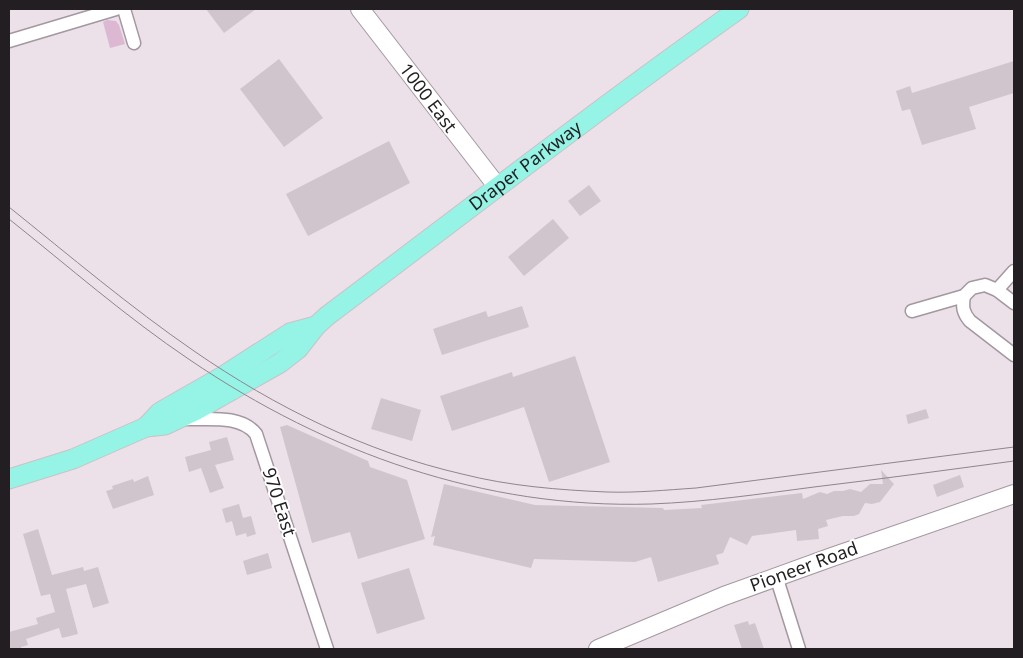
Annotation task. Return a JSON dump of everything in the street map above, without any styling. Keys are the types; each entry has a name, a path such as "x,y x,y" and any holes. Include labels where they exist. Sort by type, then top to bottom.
{"main road":[{"name":"Draper Parkway","path":"9,479 73,459 146,427 165,425 196,411 280,363 298,349 316,326 497,186 738,9"},
{"name":"Draper Parkway","path":"146,427 160,412 223,376 290,333 316,326"}],"street":[{"path":"9,41 116,9"},
{"path":"124,9 134,43"},
{"name":"1000 East","path":"360,9 497,186"},
{"path":"997,290 1014,271"},
{"path":"912,311 964,296 972,288 978,286 991,286 1014,303"},
{"path":"964,296 962,308 964,314 970,321 1014,355"},
{"name":"970 East","path":"178,419 235,420 246,424 259,439 327,649"},
{"name":"Pioneer Road","path":"598,649 696,606 776,576 1014,494"},
{"path":"776,576 799,649"}],"shaded area":[{"path":"107,20 116,21 119,25 125,44 110,48 103,22"}],"building":[{"path":"206,9 256,9 224,33"},
{"path":"279,59 323,118 284,147 240,89"},
{"path":"1014,61 1014,93 969,107 976,129 922,145 910,109 902,111 896,91 910,86 912,93"},
{"path":"389,141 410,183 308,236 286,194"},
{"path":"589,185 601,201 580,216 568,201"},
{"path":"553,219 569,238 524,276 508,257"},
{"path":"522,306 529,327 442,355 433,329 486,311 488,317"},
{"path":"575,356 610,462 549,482 524,407 452,431 440,396 512,372 513,377"},
{"path":"381,398 421,410 412,441 371,429"},
{"path":"926,409 929,418 908,424 906,415"},
{"path":"287,425 368,461 370,467 407,480 425,539 358,559 350,532 312,543 280,427"},
{"path":"227,437 234,460 215,465 224,488 210,493 201,468 189,472 185,457 211,450 209,442"},
{"path":"881,470 894,484 880,502 865,503 859,514 854,516 843,516 826,520 828,526 818,529 819,539 797,541 796,530 752,536 747,545 730,537 723,553 716,555 719,564 658,582 651,557 635,562 534,559 531,568 433,545 435,536 431,537 444,484 535,505 663,508 664,510 702,508 701,505 802,493 803,499 820,492 827,494 850,489 861,492 870,484 883,484"},
{"path":"960,475 964,487 937,497 933,485"},
{"path":"148,476 154,495 113,509 106,491 113,489 112,486 133,479 134,482"},
{"path":"239,504 243,518 251,516 256,534 247,537 246,533 236,536 232,521 226,523 222,509"},
{"path":"38,529 52,575 83,567 84,571 98,567 109,603 93,608 86,584 66,589 78,634 62,638 59,628 26,639 28,645 21,647 21,649 9,649 9,632 38,624 36,618 55,612 50,594 41,596 23,534"},
{"path":"268,553 272,568 247,575 243,561"},
{"path":"409,568 425,619 377,634 361,583"},
{"path":"748,621 749,625 755,623 764,649 742,649 734,625"}],"tram line":[{"path":"9,207 147,317 194,351 257,391 289,409 356,440 426,465 462,474 498,482 552,489 640,492 696,488 1014,447"},
{"path":"9,219 166,344 242,393 296,422 352,448 409,469 468,485 528,497 589,503 651,504 733,497 1014,461"}]}
